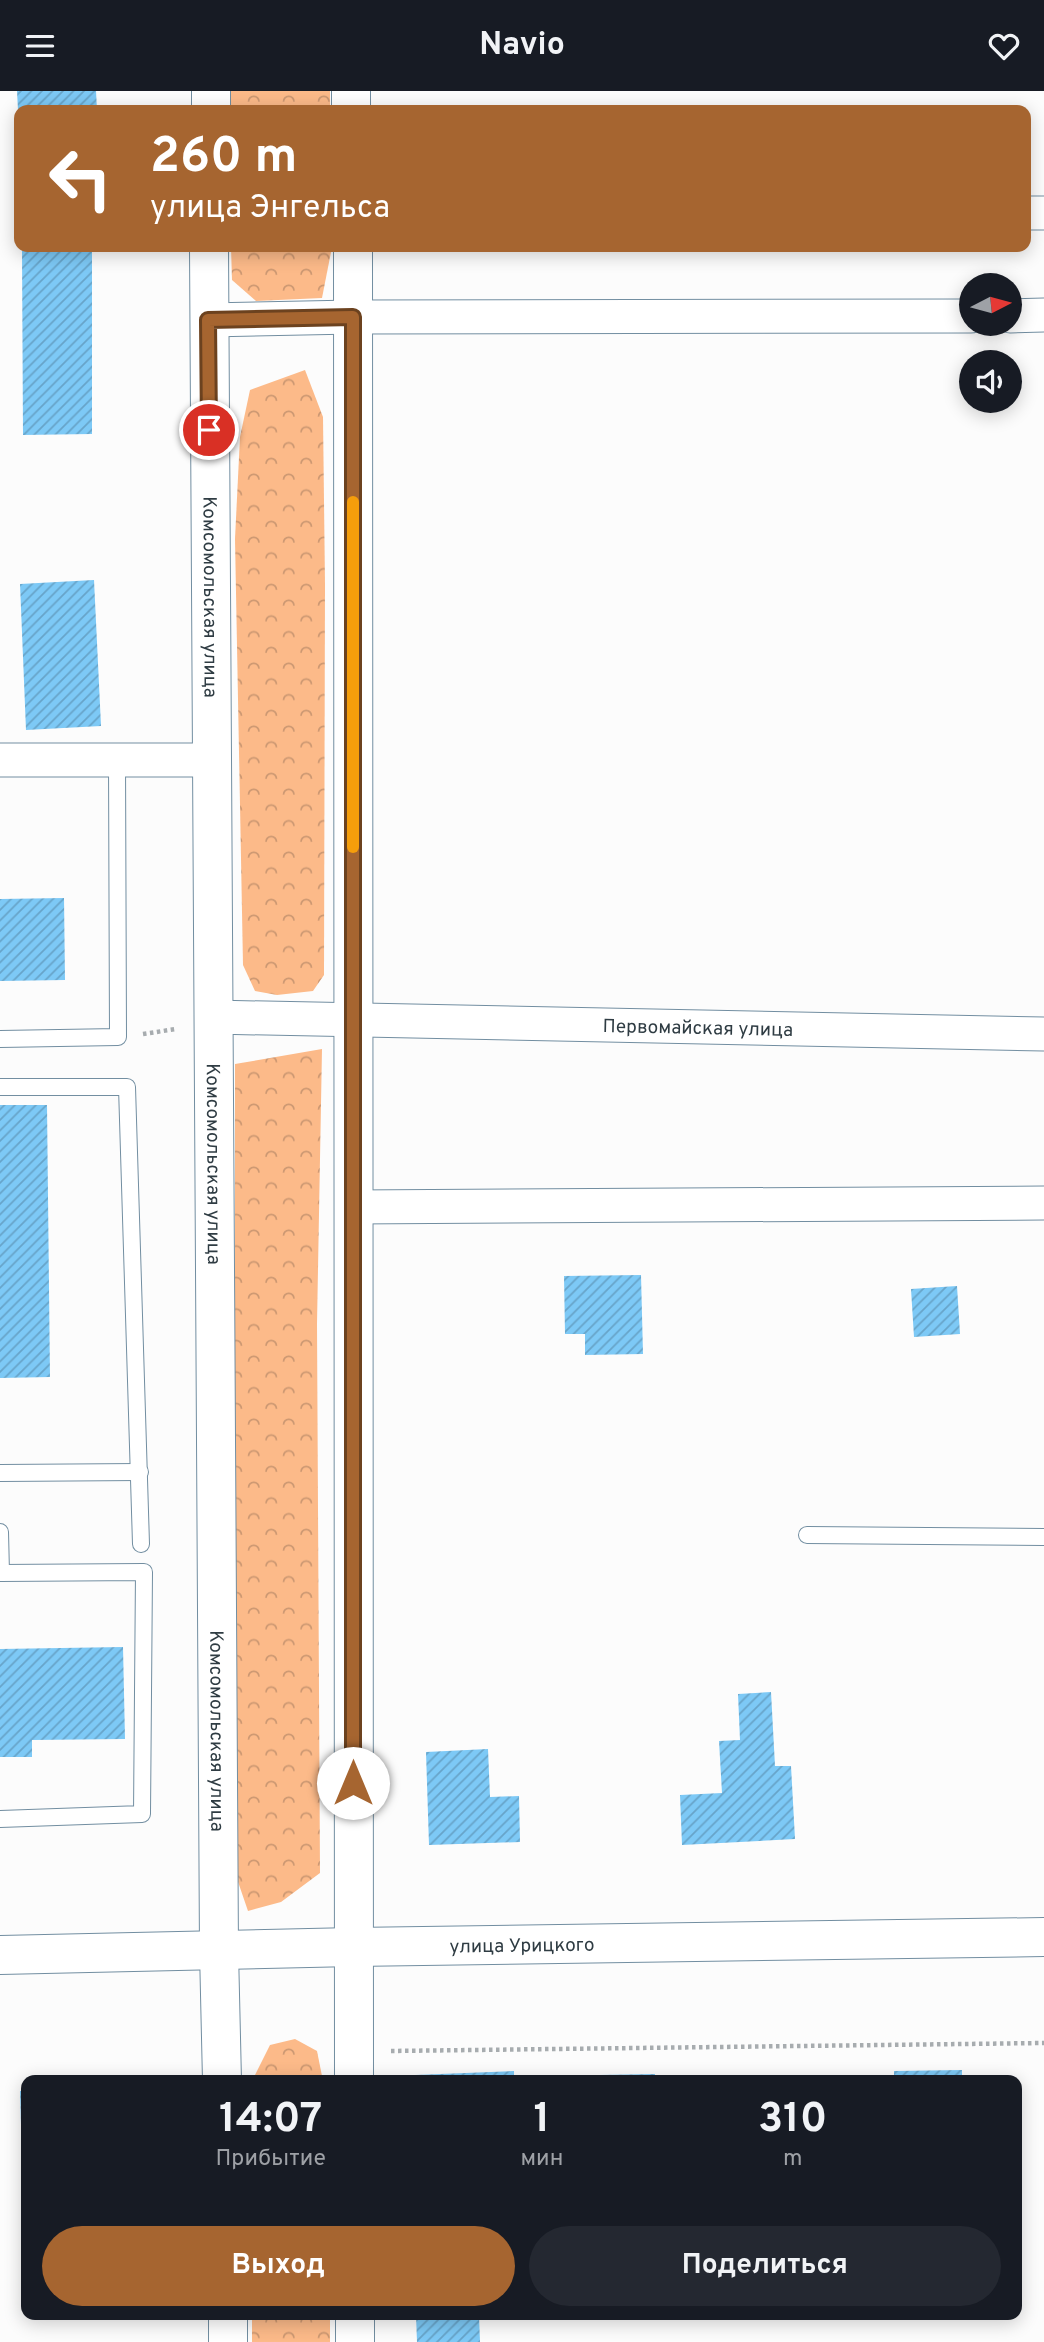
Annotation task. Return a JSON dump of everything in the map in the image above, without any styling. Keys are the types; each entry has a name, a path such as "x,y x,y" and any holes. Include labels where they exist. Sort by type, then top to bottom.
{"street":[{"name":"Комсомольская улица","path":"209,252 222,2075"},
{"path":"353,252 354,2075"},
{"path":"208,320 353,317 959,316"},
{"path":"1022,316 1044,316"},
{"path":"0,760 211,760"},
{"name":"Первомайская улица","path":"213,1017 1044,1034"},
{"path":"353,1207 1044,1203"},
{"name":"улица Урицкого","path":"0,1955 1044,1937"},
{"path":"228,2320 229,2342"},
{"path":"355,2320 355,2342"}],"lane":[{"path":"0,1039 118,1037 117,760"},
{"path":"0,1087 127,1087 141,1472 141,1544"},
{"path":"0,1473 141,1472"},
{"path":"0,1532 0,1573 144,1572 142,1814 0,1819"},
{"path":"807,1535 1044,1537"}],"path":[{"path":"118,1037 182,1028 213,1017"},
{"path":"389,2051 1044,2043"}],"green space":[{"path":"231,91 330,91 330,105 230,105"},
{"path":"231,252 331,252 322,298 256,301 232,280"},
{"path":"305,370 323,417 324,975 313,991 277,995 255,991 243,965 235,539 240,437 250,390"},
{"path":"322,1049 317,1324 320,1873 281,1902 248,1911 235,1873 235,1064"},
{"path":"295,2039 317,2051 322,2075 255,2075 270,2045"},
{"path":"252,2320 330,2320 330,2342 252,2342"}],"building":[{"path":"17,91 96,91 97,105 18,105"},
{"path":"22,252 92,252 92,434 23,435"},
{"path":"94,580 101,726 26,730 20,584"},
{"path":"64,898 65,980 0,981 0,899"},
{"path":"0,1105 47,1105 50,1377 0,1378"},
{"path":"641,1275 643,1354 585,1355 585,1334 565,1334 564,1276"},
{"path":"957,1286 960,1334 914,1337 911,1289"},
{"path":"123,1647 125,1739 32,1740 32,1757 0,1757 0,1649"},
{"path":"771,1692 775,1766 791,1766 795,1839 682,1845 680,1795 722,1793 719,1741 740,1740 738,1694"},
{"path":"488,1749 490,1797 519,1796 520,1842 429,1845 426,1752"},
{"path":"962,2070 962,2075 894,2075 894,2071"},
{"path":"514,2071 514,2075 415,2075"},
{"path":"416,2320 479,2320 480,2342 417,2342"}],"slow traffic":[{"path":"353,502 353,847"}],"route":[{"path":"209,430 208,320 353,317 353,1783"}]}
